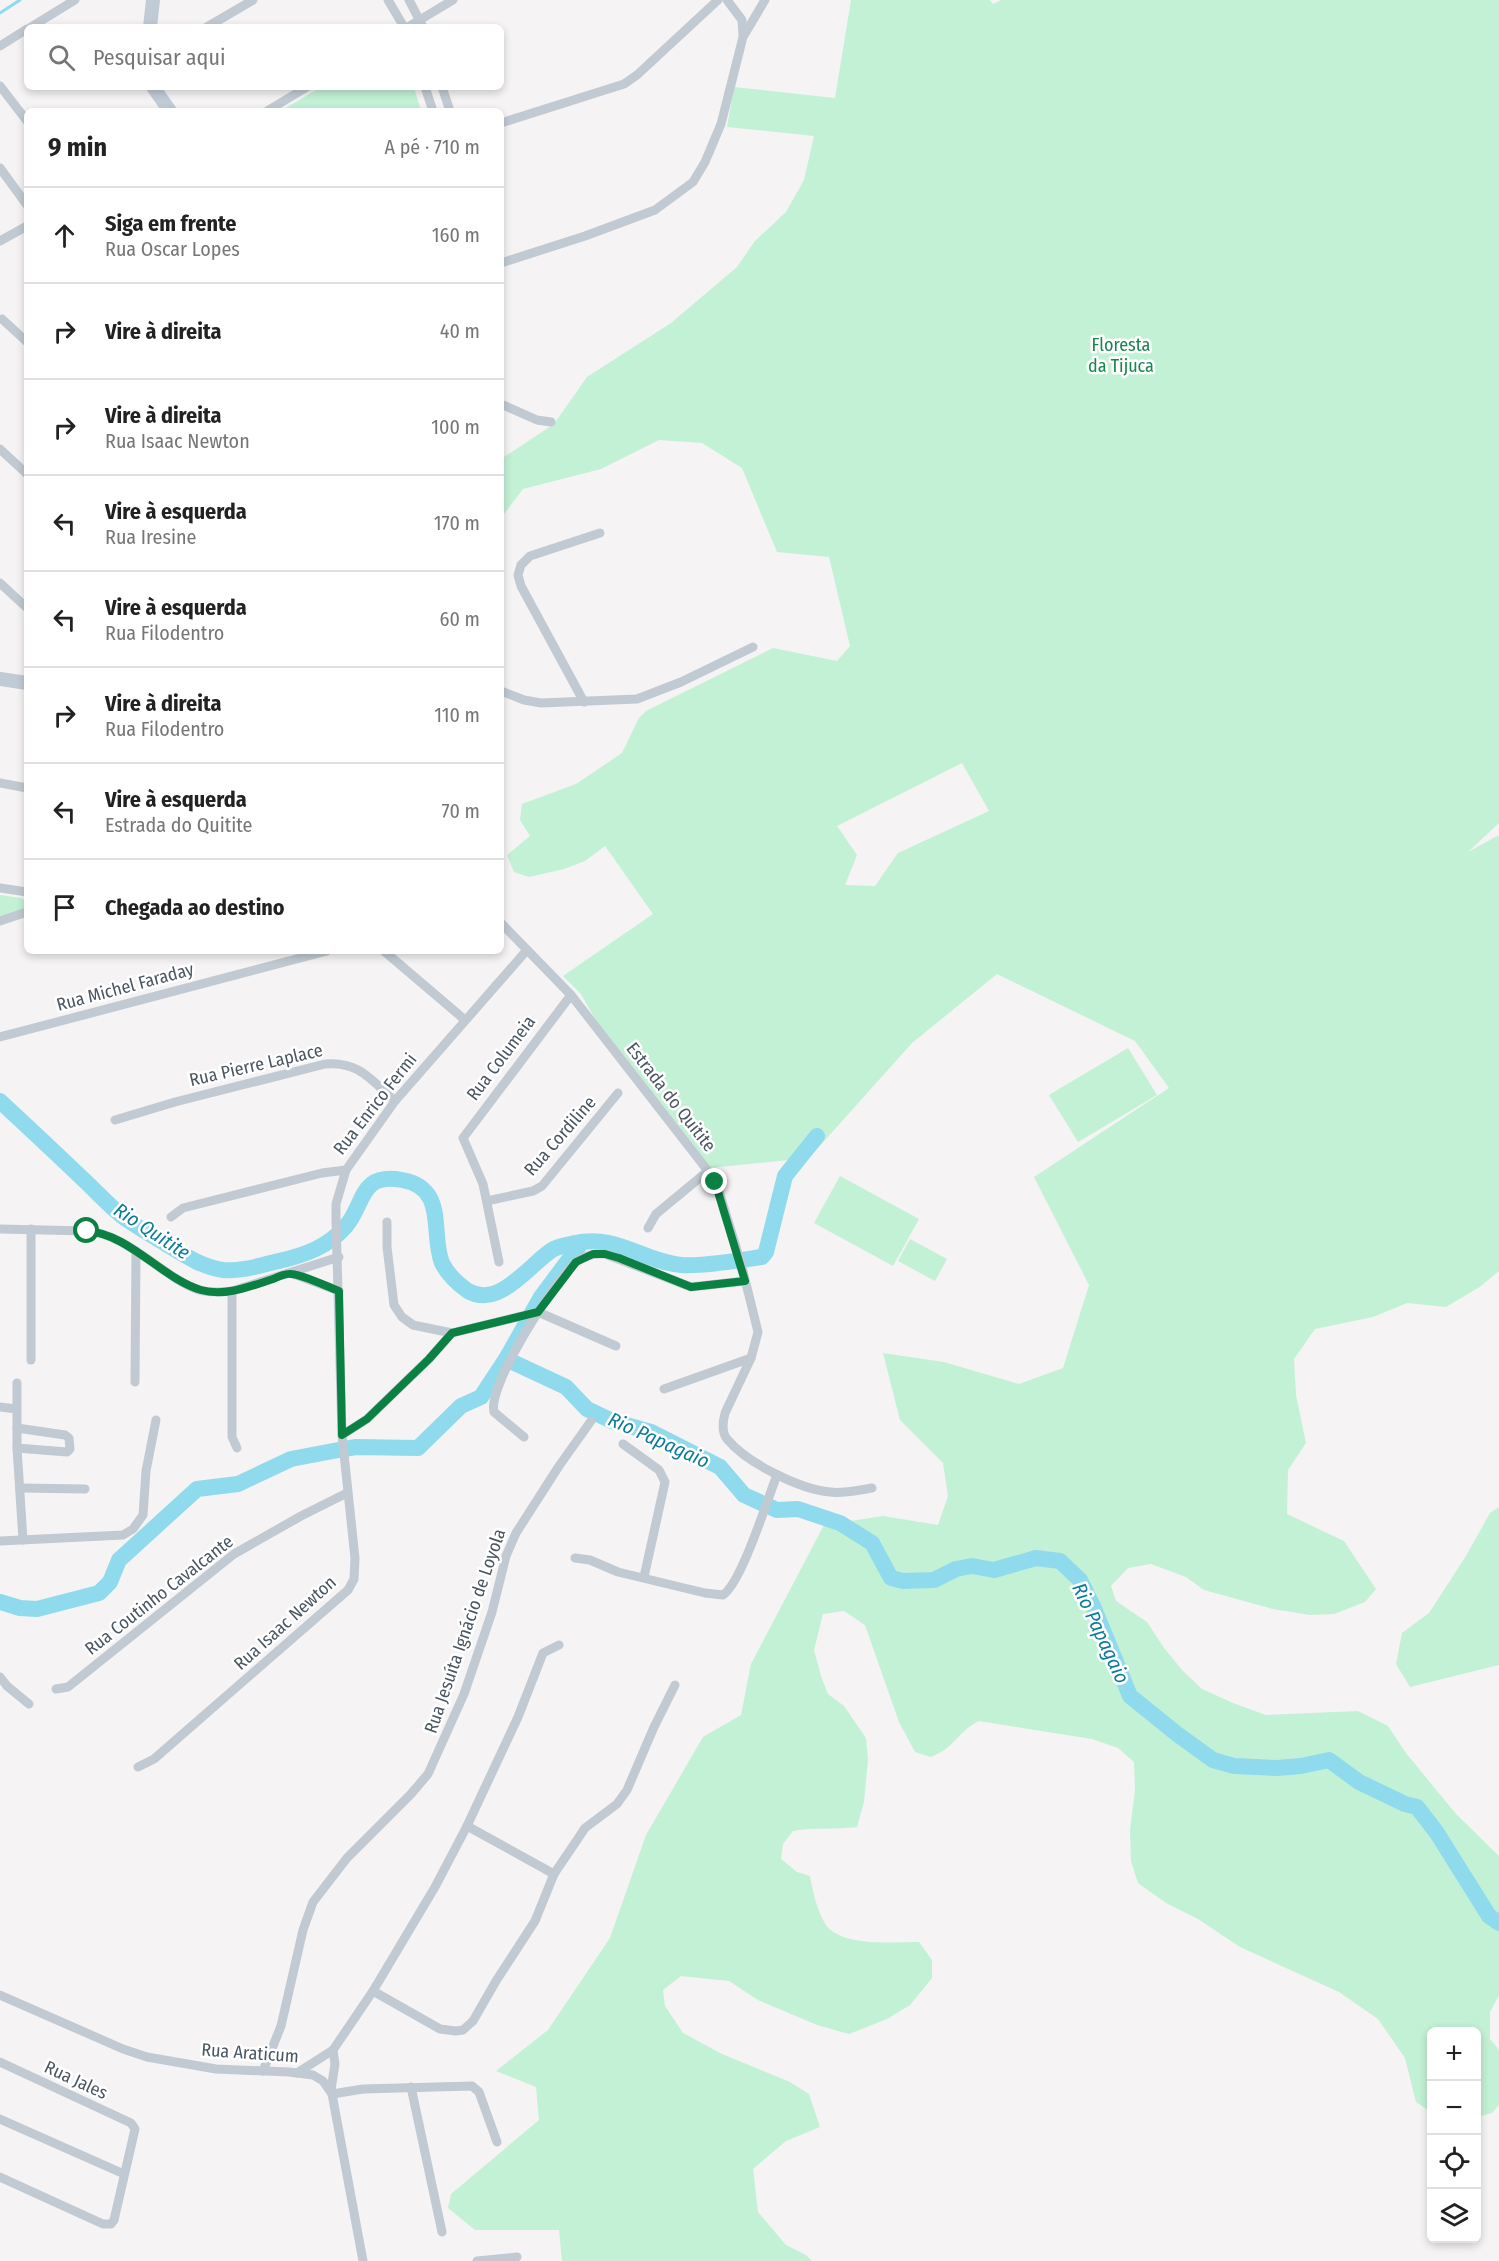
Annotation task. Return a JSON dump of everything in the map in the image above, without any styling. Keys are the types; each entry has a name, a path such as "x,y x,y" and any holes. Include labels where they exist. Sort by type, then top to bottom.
{"street":[{"path":"36,24 75,0"},
{"path":"150,24 153,0"},
{"path":"212,24 253,0"},
{"path":"388,0 404,24"},
{"path":"409,0 422,23 453,0"},
{"path":"504,122 624,84 637,75 718,0"},
{"path":"727,0 742,20 743,37"},
{"path":"504,262 655,210 693,182 705,162 721,124 743,37 765,0"},
{"path":"0,46 24,31"},
{"path":"0,86 24,117"},
{"path":"155,90 168,108"},
{"path":"272,108 302,90"},
{"path":"426,90 432,108"},
{"path":"443,90 449,108"},
{"path":"0,168 24,201"},
{"path":"0,241 24,228"},
{"path":"2,319 24,339"},
{"path":"504,405 537,420 551,423"},
{"path":"0,449 24,471"},
{"path":"584,702 521,586 518,575 521,565 530,556 600,533"},
{"path":"0,583 24,605"},
{"path":"504,692 524,700 541,703 637,699 656,693 753,647"},
{"path":"0,679 24,683"},
{"path":"0,783 24,787"},
{"path":"0,888 24,892"},
{"path":"0,921 24,913"},
{"name":"Estrada do Quitite","path":"504,926 570,995 708,1171 718,1188 759,1332 751,1358 725,1413 723,1430 726,1438 749,1458 777,1475 828,1492 872,1488"},
{"name":"Rua Enrico Fermi","path":"171,1217 183,1208 322,1173 346,1170 395,1101 527,950"},
{"name":"Rua Michel Faraday","path":"0,1037 316,954"},
{"path":"388,954 465,1020"},
{"name":"Rua Columeia","path":"487,1201 478,1171 465,1144 465,1133 570,995"},
{"name":"Rua Pierre Laplace","path":"116,1120 175,1102 340,1062 357,1069 395,1101"},
{"name":"Rua Cordiline","path":"487,1201 533,1191 542,1186 618,1093"},
{"name":"Rua Isaac Newton","path":"138,1767 154,1759 331,1606 351,1586 355,1558 343,1458 336,1220 336,1204 346,1170"},
{"path":"648,1228 656,1214 708,1171"},
{"path":"487,1201 499,1262"},
{"path":"387,1222 387,1247 394,1305 402,1317 413,1325 452,1333 536,1312 616,1346"},
{"path":"0,1229 93,1231 136,1251 199,1290 216,1292 232,1291 291,1273 338,1252"},
{"path":"31,1229 31,1360"},
{"path":"135,1382 136,1251"},
{"path":"524,1437 494,1412 492,1406 494,1396 536,1312 576,1262 598,1253 619,1258 691,1287 745,1281"},
{"path":"291,1273 339,1291"},
{"path":"232,1291 232,1437 237,1448"},
{"path":"342,1438 367,1419 429,1359 452,1333"},
{"path":"664,1389 751,1358"},
{"path":"17,1383 16,1409 24,1540"},
{"path":"0,1407 16,1409"},
{"path":"0,1541 123,1535 133,1529 143,1515 146,1471 156,1420"},
{"name":"Rua Jesuíta Ignácio de Loyola","path":"263,2071 281,2026 303,1930 313,1902 347,1858 411,1794 428,1773 464,1694 492,1612 506,1556 516,1533 591,1421"},
{"path":"17,1428 65,1435 69,1438 70,1446 67,1452 18,1448"},
{"path":"622,1444 659,1470 665,1482 644,1577"},
{"path":"575,1558 590,1560 618,1572 705,1593 723,1595 732,1585 777,1475"},
{"path":"20,1488 85,1489"},
{"name":"Rua Coutinho Cavalcante","path":"56,1689 68,1687 234,1554 347,1493"},
{"path":"297,2073 333,2050 373,1991 435,1887 467,1826 518,1717 543,1653 559,1645"},
{"path":"0,1677 4,1688 29,1704"},
{"path":"373,1991 440,2029 463,2030 473,2021 535,1921 554,1874 585,1828 617,1804 627,1791 654,1727 675,1685"},
{"path":"467,1826 554,1874"},
{"name":"Rua Araticum","path":"0,1995 123,2049 147,2057 216,2069 313,2075 323,2081 331,2092"},
{"path":"333,2050 335,2064 331,2092 363,2261"},
{"name":"Rua Jales","path":"0,2062 131,2123 134,2130 124,2174"},
{"path":"331,2092 411,2087 475,2087 479,2092 496,2142"},
{"path":"411,2087 442,2232"},
{"path":"0,2119 124,2174 114,2220 109,2224 103,2224 0,2177"},
{"path":"477,2261 517,2257"}],"green space":[{"name":"Floresta da Tijuca","path":"851,0 990,0 993,4 1001,0 1499,0 1499,823 1468,852 1499,835 1499,1271 1481,1286 1446,1307 1407,1303 1373,1317 1315,1329 1294,1359 1296,1395 1306,1443 1288,1470 1287,1514 1344,1541 1376,1589 1365,1602 1334,1614 1310,1615 1273,1609 1204,1590 1186,1577 1151,1564 1128,1568 1111,1586 1116,1601 1147,1622 1164,1648 1202,1689 1266,1715 1358,1711 1388,1726 1406,1753 1456,1814 1499,1856 1499,1995 1490,2012 1490,2039 1499,2050 1499,2105 1492,2113 1481,2116 1481,2027 1427,2027 1427,2109 1416,2102 1405,2058 1378,2019 1339,1992 1240,1947 1198,1919 1166,1903 1138,1883 1131,1861 1130,1830 1135,1790 1134,1762 1118,1748 1092,1739 979,1721 946,1749 931,1757 915,1752 899,1722 865,1625 844,1611 823,1614 814,1650 828,1694 844,1706 866,1738 868,1759 864,1802 857,1827 793,1831 783,1844 781,1859 797,1872 810,1876 820,1914 833,1932 843,1937 869,1942 919,1942 932,1960 932,1978 910,2005 887,2019 849,2034 817,2025 758,2000 729,1981 681,1976 663,1990 665,2006 683,2033 722,2054 790,2082 809,2094 820,2127 786,2141 753,2169 758,2212 786,2245 806,2255 812,2261 562,2261 559,2230 475,2230 448,2208 451,2194 539,2120 536,2087 496,2071 548,2030 610,1938 646,1835 703,1737 741,1715 751,1664 824,1525 883,1516 938,1525 948,1496 943,1463 900,1420 883,1353 944,1362 1019,1384 1063,1368 1089,1285 1034,1177 1169,1088 1135,1041 997,974 912,1043 809,1158 709,1168 595,1019 581,994 563,976 653,914 605,846 585,861 564,869 529,877 514,872 507,855 530,836 520,820 522,804 576,784 622,753 639,718 646,711 773,648 837,661 850,646 829,557 777,552 742,468 702,443 659,440 601,469 523,489 504,514 504,457 554,424 587,377 671,323 737,267 755,241 786,212 804,180 814,136 727,127 734,87 835,98","holes":["962,763 989,811 898,853 875,886 845,885 857,855 837,826"]},
{"path":"316,90 415,90 420,108 286,108"},
{"path":"0,895 24,900 24,910 0,918"},
{"path":"1128,1048 1157,1095 1078,1142 1049,1095"},
{"path":"840,1176 919,1219 893,1266 814,1223"},
{"path":"910,1239 947,1259 935,1281 898,1261"},
{"path":"1499,1507 1499,1665 1410,1687 1396,1664 1402,1633 1429,1613 1466,1556 1490,1513"}],"waterway":[{"path":"0,13 20,0"},
{"name":"Rio Quitite","path":"0,1101 126,1219 186,1256 223,1270 244,1269 289,1259 324,1245 346,1226 365,1192 370,1185 378,1181 402,1180 416,1185 426,1192 432,1202 439,1251 444,1267 464,1288 480,1295 502,1290 552,1250 575,1243 604,1242 667,1263 681,1265 710,1264 762,1257 766,1252 785,1176 817,1136"},
{"name":"Rio Papagaio","path":"0,1602 20,1608 37,1609 99,1593 110,1582 119,1560 197,1489 238,1484 291,1459 333,1451 356,1447 418,1448 461,1406 481,1397 506,1359 541,1297 582,1242"},
{"name":"Rio Papagaio","path":"506,1359 566,1387 587,1409 612,1421 651,1432 720,1467 744,1495 777,1510 798,1509 840,1523 872,1543 891,1578 903,1581 934,1580 956,1569 972,1566 994,1570 1036,1558 1060,1561 1080,1580 1130,1696 1213,1760 1234,1766 1277,1768 1329,1760 1359,1782 1405,1804 1417,1807 1437,1833 1489,1916 1499,1923"}],"route":[{"path":"87,1231 99,1233 136,1251 199,1290 232,1291 291,1273 339,1291 342,1435 367,1419 429,1359 452,1333 538,1312 576,1262 593,1254 605,1254 619,1258 696,1288 745,1281 715,1182"}]}
